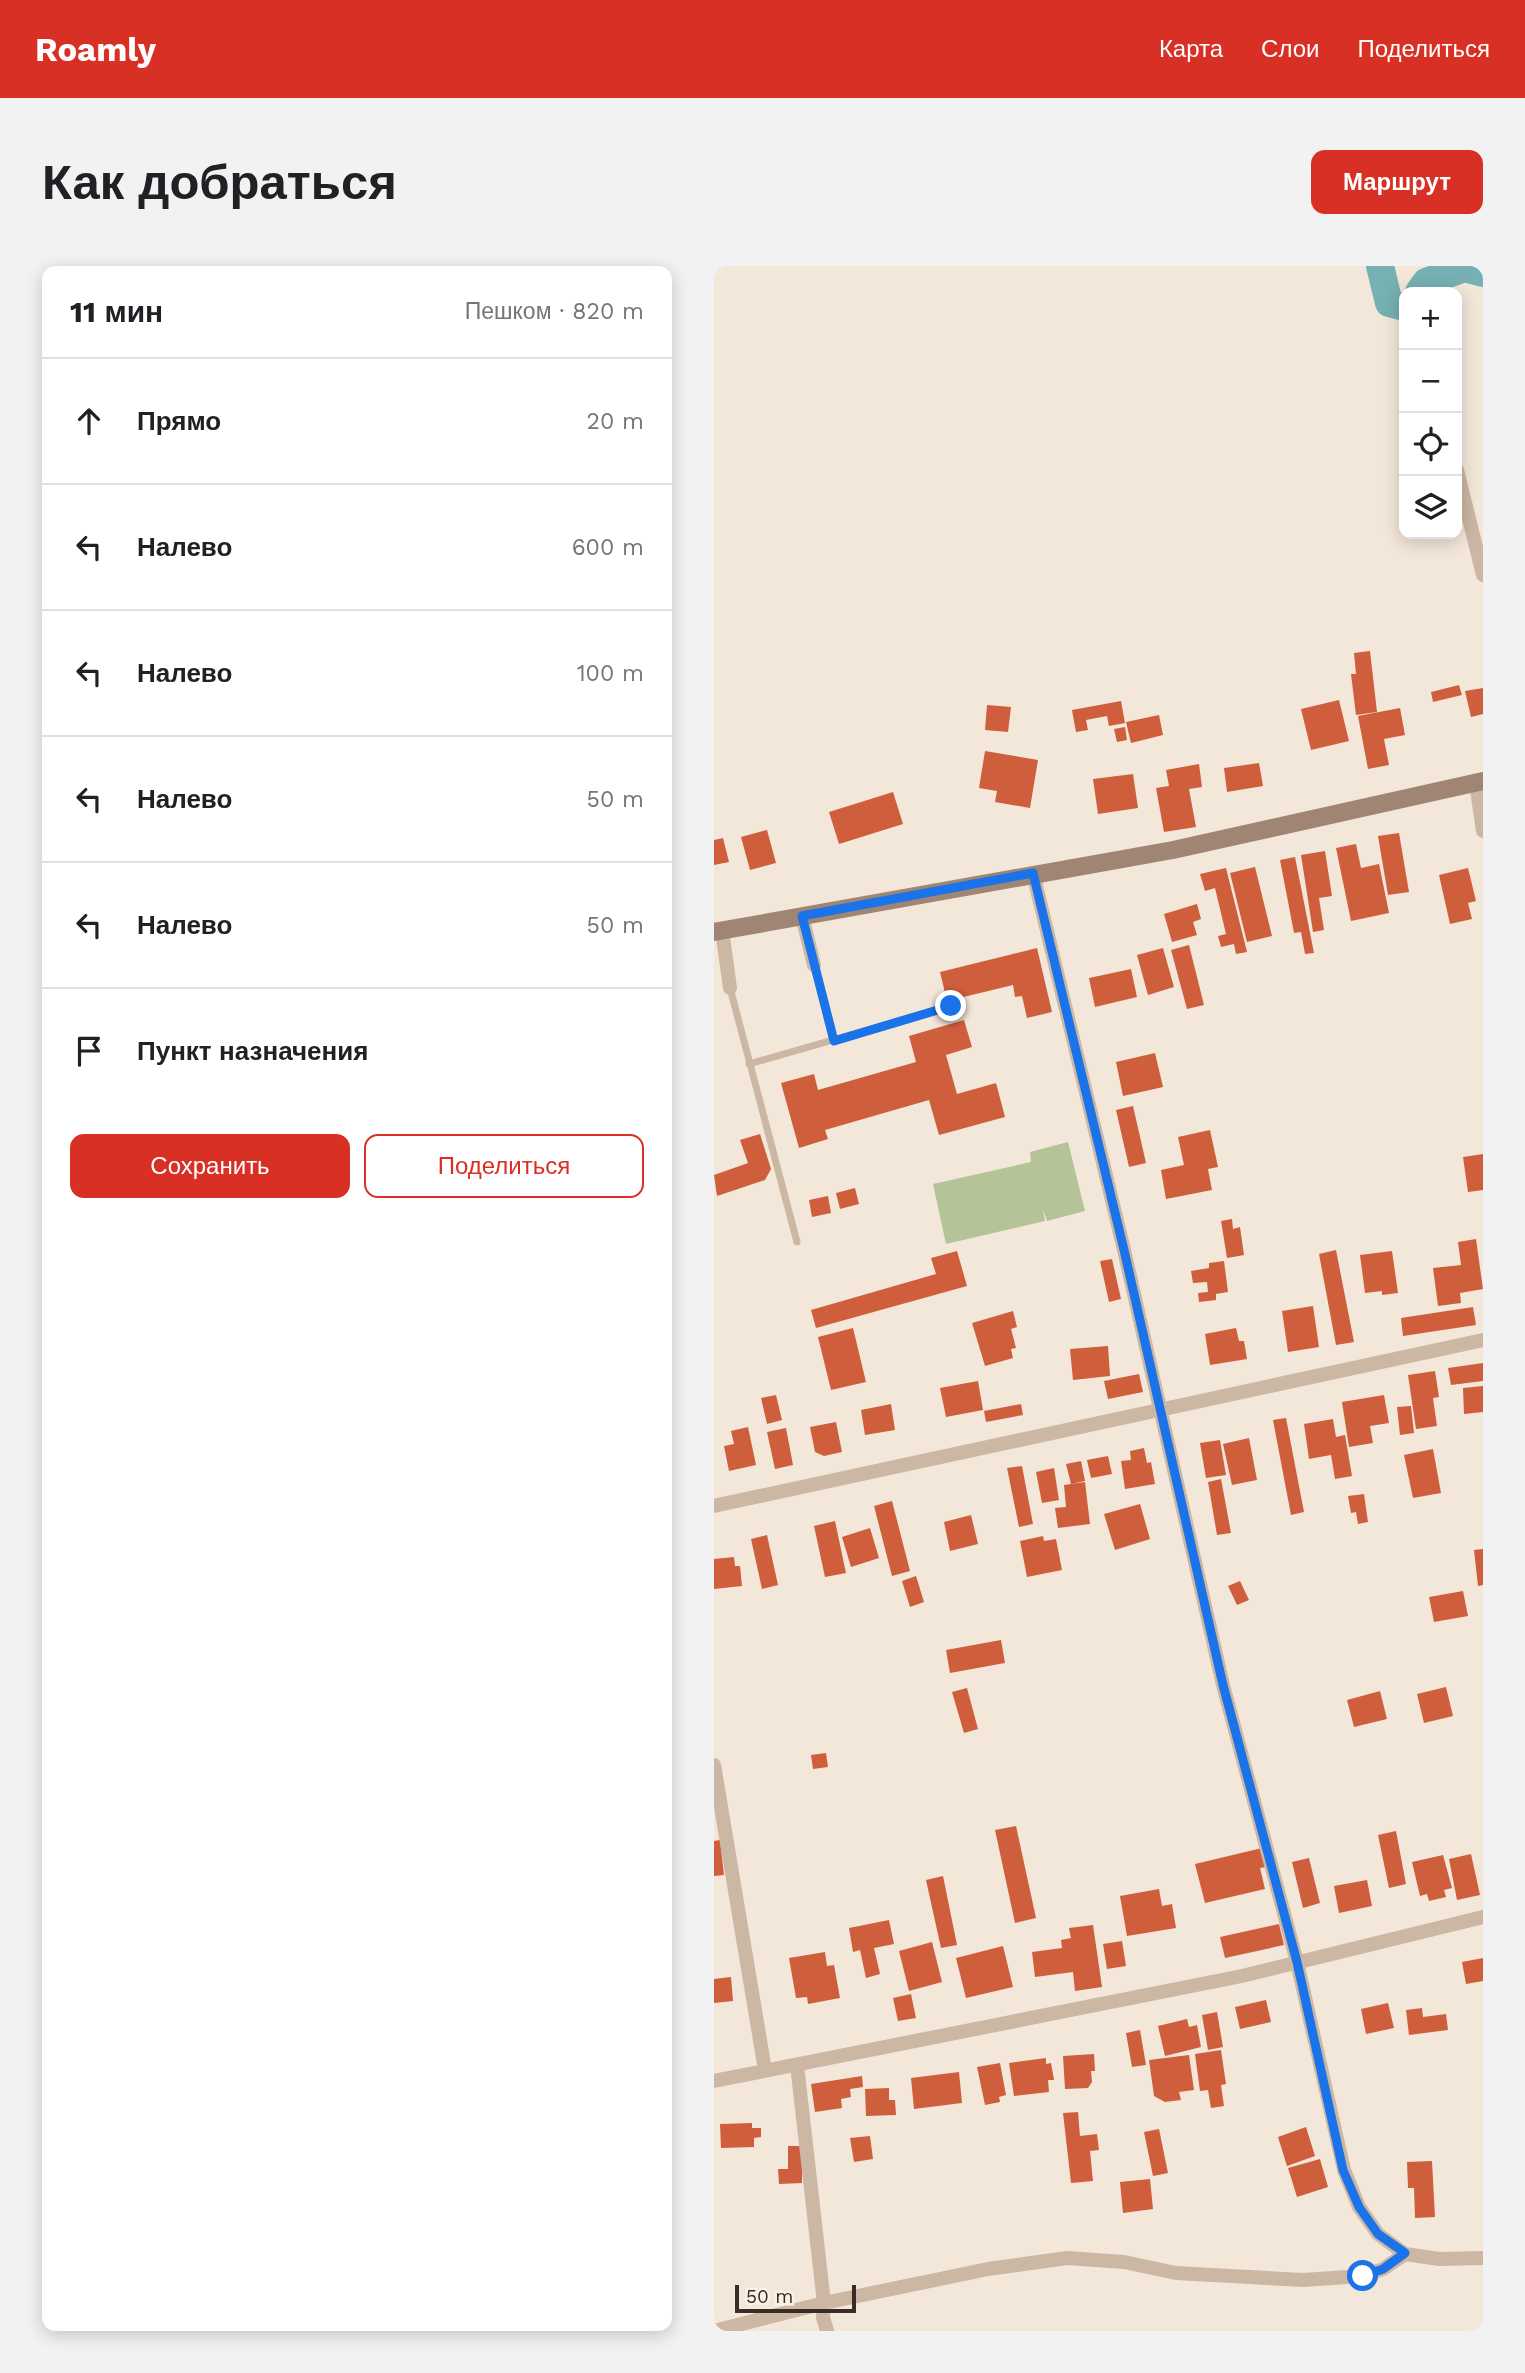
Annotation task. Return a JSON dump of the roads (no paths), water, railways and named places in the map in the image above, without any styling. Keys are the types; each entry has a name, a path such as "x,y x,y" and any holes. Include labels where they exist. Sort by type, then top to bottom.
{"street":[{"path":"1458,476 1483,575"},
{"path":"730,988 718,931 1173,850 1479,782 1483,831"},
{"path":"1033,873 1124,1250 1223,1685 1297,1962 1343,2170 1359,2207 1378,2234 1405,2253 1439,2259 1483,2258"},
{"path":"802,916 814,965"},
{"path":"714,1506 1483,1340"},
{"path":"714,1765 765,2070"},
{"path":"714,2081 1228,1979 1483,1917"},
{"path":"797,2065 824,2303 823,2317 827,2331"},
{"path":"714,2331 824,2303 988,2269 1067,2258 1124,2262 1176,2273 1303,2280 1363,2276 1383,2269 1405,2253"}],"lane":[{"path":"814,965 834,1041"},
{"path":"730,988 797,1242"},
{"path":"749,1064 951,1006"}],"waterway":[{"path":"1380,266 1389,303 1399,306"},
{"path":"1422,287 1426,282 1464,268 1483,273"}]}
